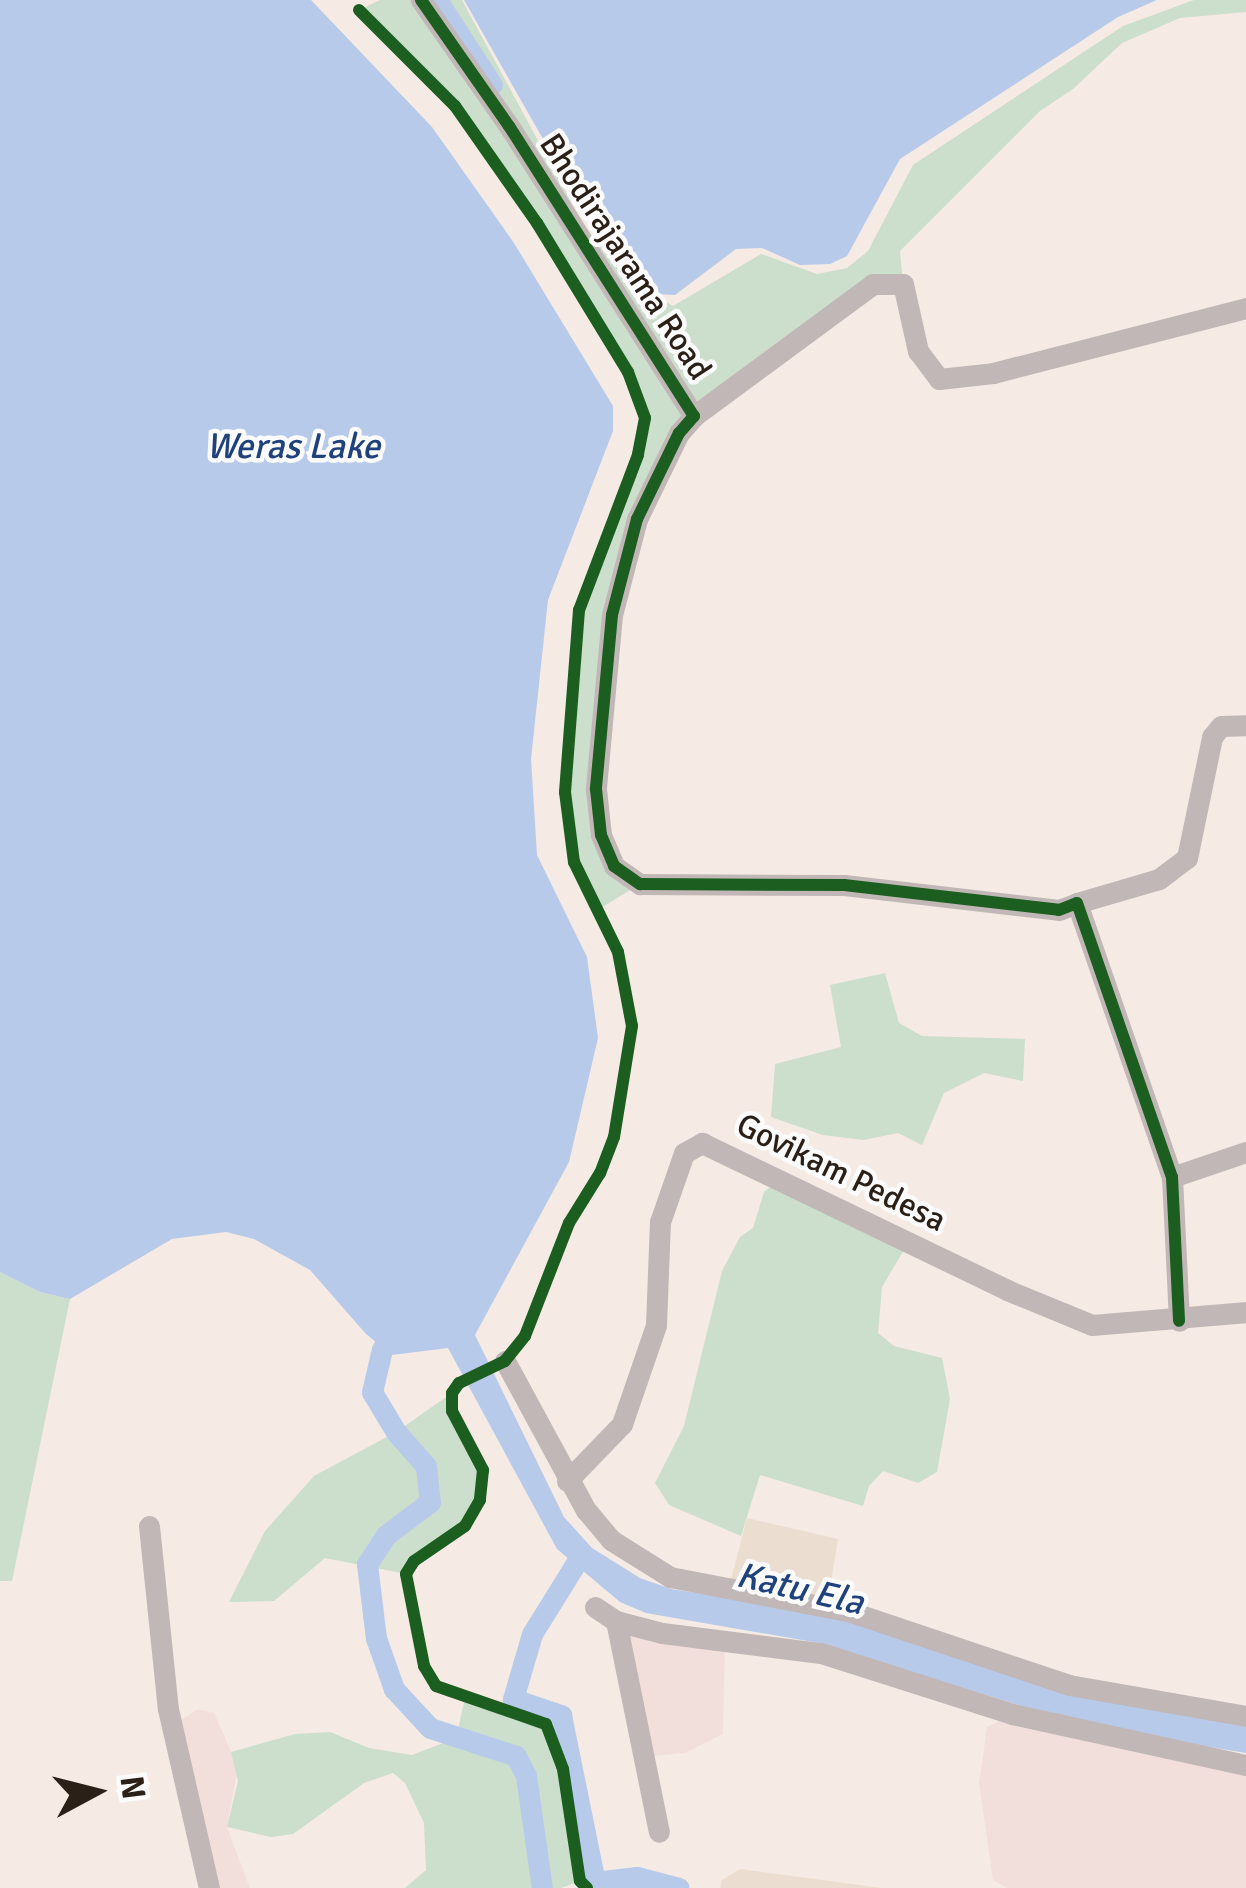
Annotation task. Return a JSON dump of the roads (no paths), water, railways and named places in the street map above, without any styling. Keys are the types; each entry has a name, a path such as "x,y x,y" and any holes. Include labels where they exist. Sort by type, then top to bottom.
{"street":[{"name":"Bhodirajarama Road","path":"421,0 509,126 694,416 679,434 638,519 612,615 596,789 601,835 614,866 640,884 844,884 1058,910 1159,879 1186,858 1212,736 1221,725 1246,725"},
{"path":"694,416 873,284 903,284 918,351 939,379 993,373 1246,308"},
{"path":"1077,903 1172,1177 1179,1322"},
{"name":"Govikam Pedesa","path":"567,1481 622,1424 656,1325 660,1222 684,1153 702,1143 1006,1290 1092,1325 1179,1322 1246,1312"},
{"path":"1172,1177 1246,1152"},
{"path":"505,1361 567,1481 611,1540 670,1577 850,1612 1069,1685 1246,1716"},
{"path":"149,1526 168,1709 209,1888"},
{"path":"595,1606 616,1621 662,1634 821,1653 1012,1714 1246,1765"},
{"path":"616,1621 659,1832"}],"water":[{"name":"Weras Lake","path":"0,0 311,0 432,127 514,243 613,406 613,431 548,600 531,759 537,855 587,957 598,1038 569,1162 475,1335 564,1517 592,1548 640,1578 671,1589 822,1612 1246,1721 1246,1753 1092,1728 819,1643 646,1613 620,1602 557,1549 448,1348 392,1355 366,1334 310,1270 254,1239 226,1232 172,1239 70,1299 40,1292 0,1272"},
{"path":"464,0 1157,0 1118,17 900,159 847,256 830,264 800,265 762,248 736,249 675,295 656,294 593,227"}],"waterway":[{"path":"437,0 492,85"},
{"path":"382,1349 372,1392 396,1432 426,1466 430,1502 386,1535 367,1564 376,1638 394,1689 430,1728 516,1756 526,1776 542,1888"},
{"path":"581,1555 532,1634 513,1699 561,1715 595,1882 637,1877 679,1888"}],"water label":[{"name":"Katu Ela","path":"800,1589"}]}
